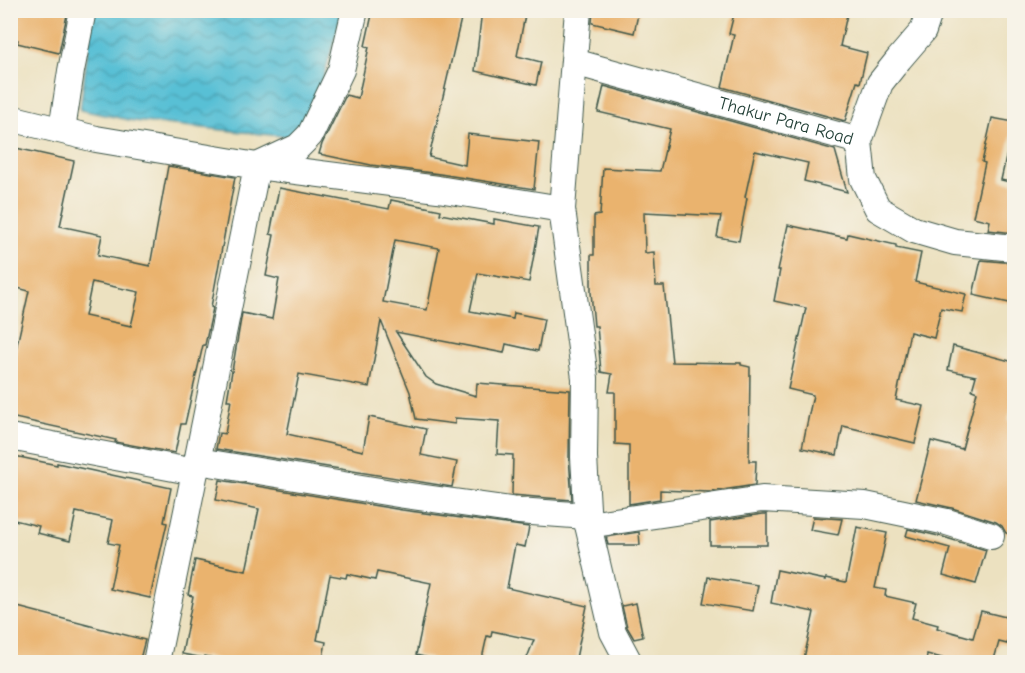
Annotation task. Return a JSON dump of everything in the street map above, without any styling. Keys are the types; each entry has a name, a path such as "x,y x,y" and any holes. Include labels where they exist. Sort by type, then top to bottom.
{"street":[{"path":"62,130 83,10"},
{"path":"257,166 298,147 310,135 341,70 355,10"},
{"path":"578,10 562,208 585,378 584,457 587,520 613,632 629,663"},
{"path":"859,141 880,83 923,31 930,10"},
{"name":"Thakur Para Road","path":"574,62 859,141 863,179 878,209 914,230 944,239 1014,248"},
{"path":"10,118 96,139 257,166 438,189 562,208"},
{"path":"156,663 257,166"},
{"path":"10,437 197,466 587,520 762,499 865,505 947,522 991,536"}],"water":[{"path":"93,11 343,11 317,99 292,137 134,121 80,110"}],"building":[{"path":"10,10 68,10 59,53 17,43 18,40 10,38"},
{"path":"373,10 463,10 429,157 465,165 468,134 539,142 534,189 371,165 319,154 346,95 358,98 369,47 365,46"},
{"path":"482,10 526,10 517,56 541,62 536,85 475,71"},
{"path":"593,10 639,10 634,33 592,23"},
{"path":"735,10 848,10 840,46 867,53 860,83 857,82 845,121 722,87 734,35 729,34"},
{"path":"604,86 835,150 847,192 804,181 808,163 755,151 739,241 717,237 721,216 644,212 645,253 654,252 656,286 664,286 672,362 741,363 741,365 750,367 749,461 756,461 755,485 709,492 660,490 660,499 629,504 629,445 615,444 615,392 609,392 612,374 601,372 597,326 594,326 591,255 594,255 594,216 600,215 603,168 660,171 670,129 598,112"},
{"path":"992,118 1014,122 1001,180 1014,183 1014,233 988,230 990,221 973,217"},
{"path":"16,148 74,161 60,226 102,235 98,255 150,266 168,166 235,177 205,345 203,345 185,424 181,424 175,453 115,442 116,440 10,417 10,376 29,291 10,286 10,175","holes":["92,282 139,292 131,326 85,316"]},
{"path":"279,188 389,209 391,200 441,210 440,214 494,224 494,219 539,227 529,282 478,273 470,311 513,319 514,313 544,319 538,351 506,344 504,353 396,332 426,377 436,384 476,396 477,383 570,390 569,457 572,500 512,495 513,455 497,454 499,421 455,418 455,424 416,419 410,392 381,321 369,387 299,374 287,434 363,451 369,417 426,429 421,455 457,462 452,487 216,449 219,433 225,434 231,400 227,400 242,313 272,319 279,279 266,276 274,235 270,234","holes":["395,240 439,248 427,310 383,302"]},
{"path":"788,225 847,238 848,234 921,253 915,282 966,294 962,312 941,308 934,338 910,332 896,400 924,406 915,443 843,426 837,455 802,448 813,395 788,389 806,308 774,301"},
{"path":"981,260 1014,263 1014,304 973,295"},
{"path":"953,346 1014,362 1014,397 1008,421 1014,422 1014,536 1006,533 996,522 952,508 916,500 931,441 962,449 977,392 972,390 976,376 948,370"},
{"path":"10,455 171,488 164,522 167,523 150,598 110,589 119,545 108,543 113,520 76,512 70,541 37,533 39,526 10,519"},
{"path":"220,480 402,510 529,527 525,547 515,545 507,588 587,606 575,663 525,663 534,640 492,631 491,637 487,636 481,663 449,663 416,655 431,583 377,572 375,580 347,574 346,578 330,575 317,640 326,642 322,663 235,663 205,656 204,658 182,654 193,596 188,595 195,560 246,571 259,509 216,500"},
{"path":"767,514 767,545 710,545 710,522"},
{"path":"813,517 842,519 838,535 810,530"},
{"path":"857,527 887,533 875,588 886,590 885,596 916,603 912,618 973,638 981,611 1014,619 1007,644 999,642 993,663 963,657 960,663 927,654 926,663 803,663 814,612 771,603 777,570 846,582"},
{"path":"908,529 986,550 976,584 943,575 950,548 906,536"},
{"path":"639,532 640,545 608,545 606,537"},
{"path":"708,577 758,585 753,611 703,603"},
{"path":"636,603 643,637 634,639 627,627 622,606"},
{"path":"10,605 145,640 139,663 10,663"}]}
